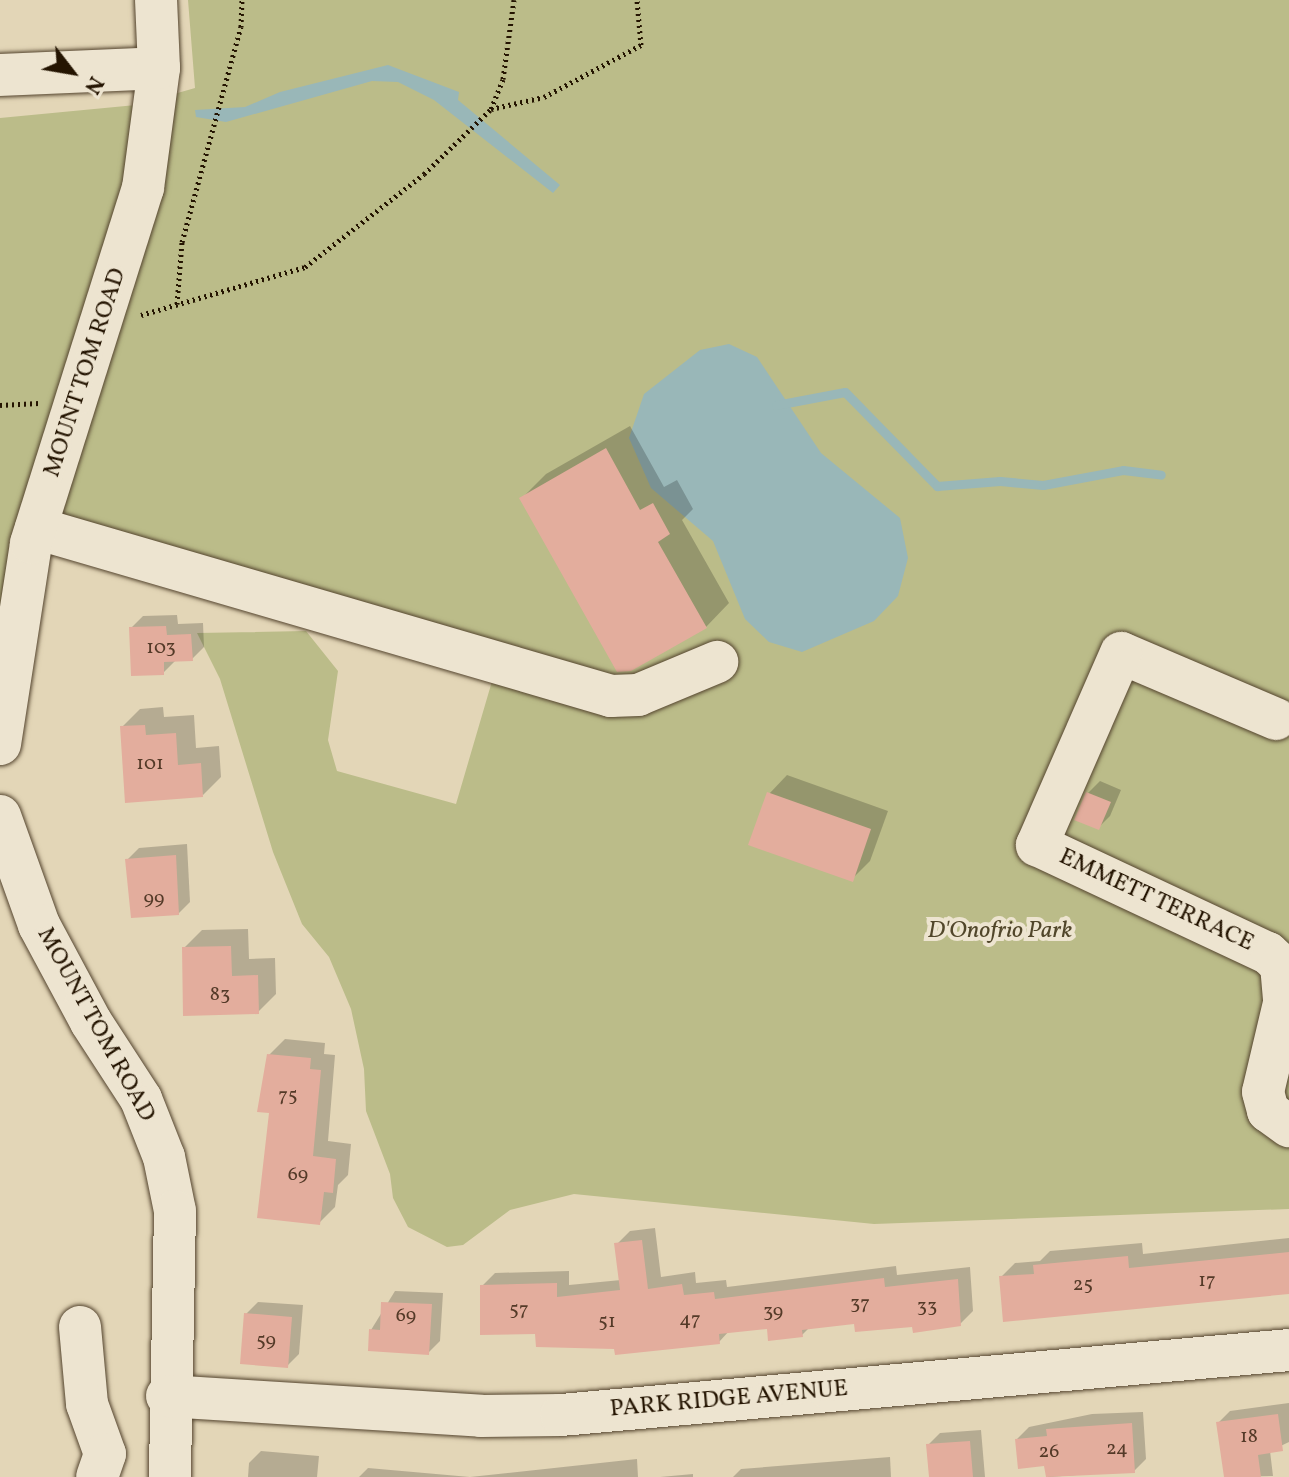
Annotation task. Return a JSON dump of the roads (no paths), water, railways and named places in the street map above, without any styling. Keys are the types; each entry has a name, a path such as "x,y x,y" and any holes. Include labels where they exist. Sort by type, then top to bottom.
{"street":[{"name":"MOUNT TOM ROAD","path":"0,744 16,626 36,528 143,188 159,68 156,0"},
{"path":"0,75 159,68"},
{"path":"36,528 611,696 638,695 717,662"},
{"name":"EMMETT TERRACE","path":"1276,719 1121,653 1037,845 1268,953 1281,965 1284,1003 1263,1092 1268,1111 1289,1126"},
{"name":"MOUNT TOM ROAD","path":"0,816 39,925 91,1022 141,1099 164,1157 175,1211 167,1396 170,1477"},
{"path":"80,1327 87,1404 105,1454 97,1477"},
{"name":"PARK RIDGE AVENUE","path":"167,1396 481,1416 561,1415 1289,1350"}],"water":[{"path":"388,65 459,92 458,100 560,185 553,193 434,100 398,82 372,81 226,122 196,117 195,110 245,107 280,92"},
{"path":"729,344 757,357 821,453 900,518 908,558 898,596 874,621 802,652 769,642 745,619 713,541 651,488 629,438 644,394 700,350"}],"waterway":[{"path":"776,405 845,392 937,486 1000,481 1043,485 1123,470 1161,475"}],"park label":[{"name":"D'Onofrio Park","path":"1000,932"}]}
